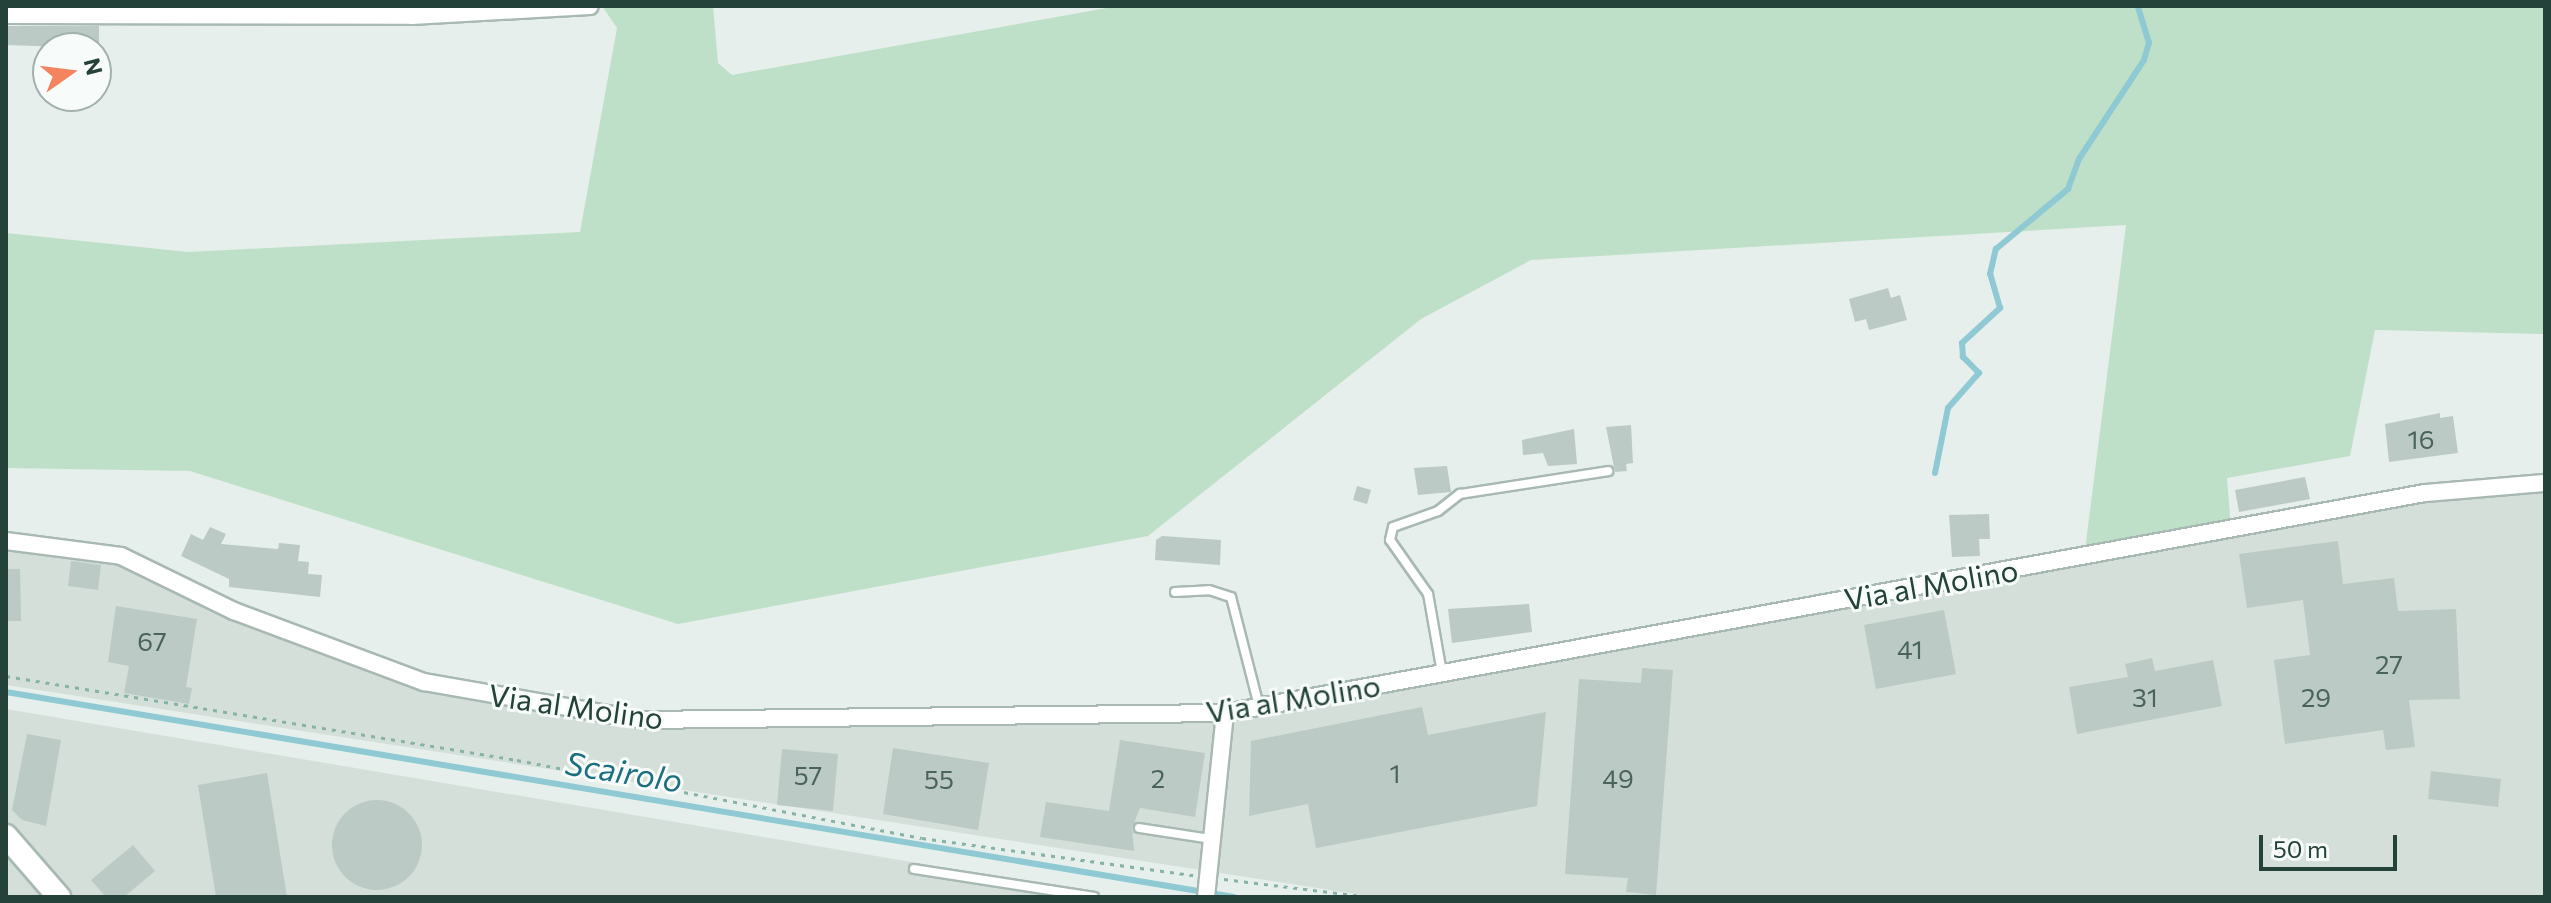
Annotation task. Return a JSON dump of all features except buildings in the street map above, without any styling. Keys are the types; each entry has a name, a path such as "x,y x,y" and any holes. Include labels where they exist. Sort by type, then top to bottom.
{"street":[{"path":"6,15 412,16 590,6"},
{"name":"Via al Molino","path":"6,541 121,556 234,611 424,682 642,720 1225,713 2425,493 2545,483"},
{"path":"1206,897 1225,713"},
{"path":"6,836 59,897"}],"lane":[{"path":"1442,673 1428,594 1390,540 1393,527 1438,511 1460,494 1608,471"},
{"path":"1175,592 1209,590 1231,597 1259,707"},
{"path":"1139,828 1212,839"},
{"path":"914,869 1050,894 1094,897"}],"path":[{"path":"6,676 517,760 907,835 1208,878 1370,897"}],"shaded area":[{"path":"2545,486 2545,897 1375,897 6,685 6,541 121,556 375,665 642,720 1225,713 2335,510"},
{"path":"6,709 1042,884 1040,894 1058,897 6,897"}],"green space":[{"path":"602,6 713,6 718,63 732,75 1118,6 2545,6 2545,334 2375,330 2350,456 2227,478 2231,528 2084,558 2126,225 1531,260 1421,319 1148,536 678,624 190,471 6,468 6,233 188,252 580,232 617,28"}],"waterway":[{"path":"1935,473 1948,408 1979,373 1963,357 1962,343 2000,308 1990,274 1996,249 2068,189 2079,159 2144,60 2149,43 2138,6"},
{"name":"Scairolo","path":"6,692 1234,897"}]}
